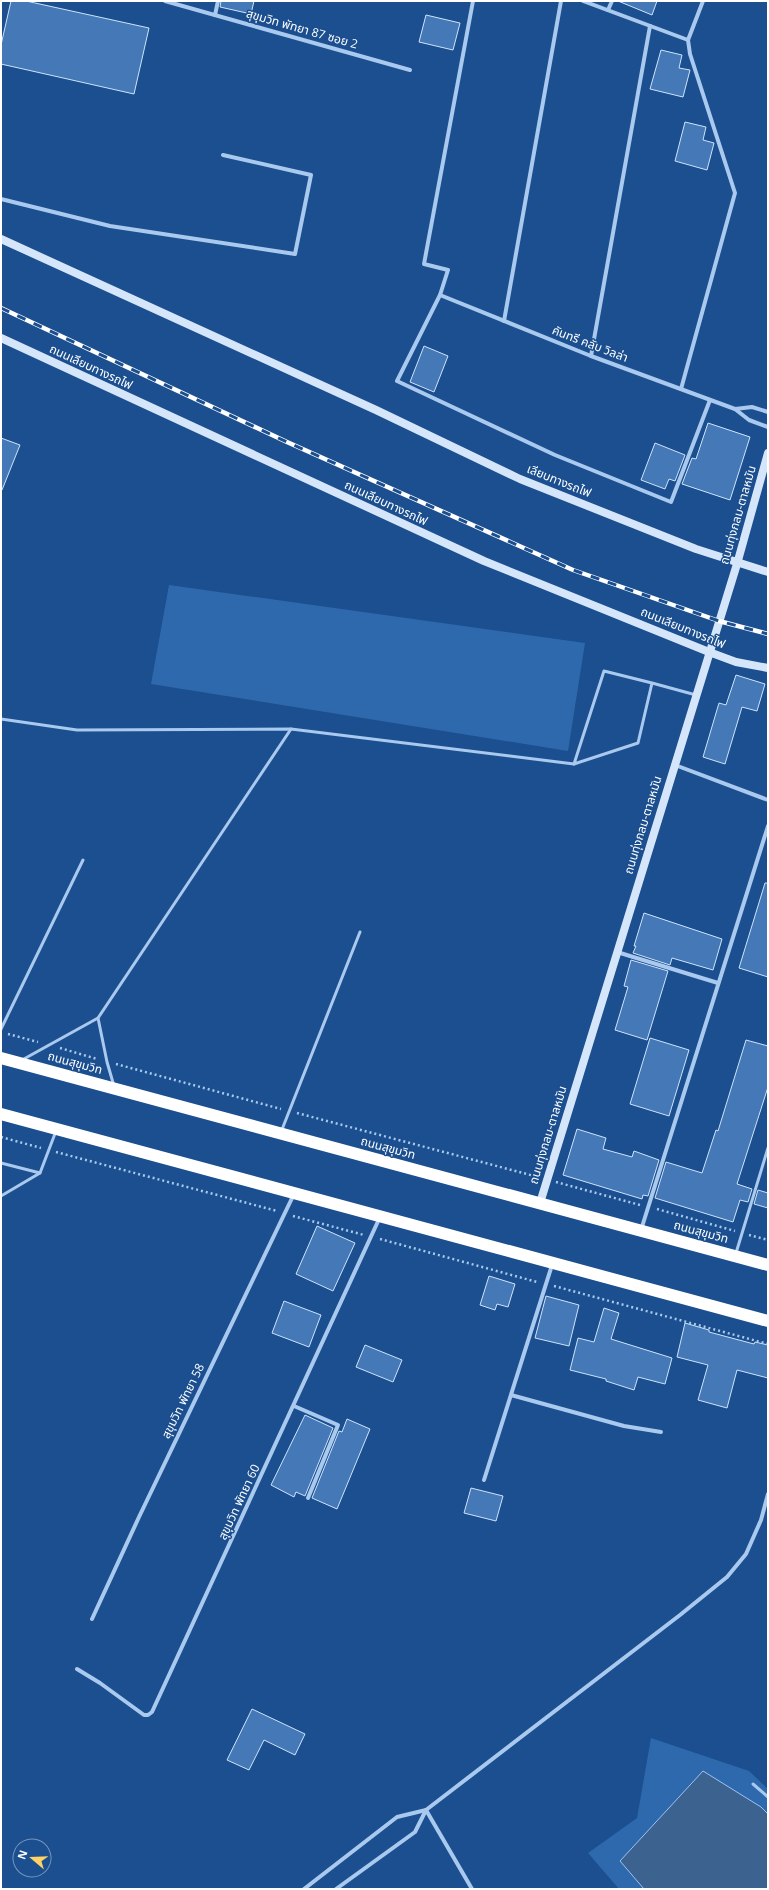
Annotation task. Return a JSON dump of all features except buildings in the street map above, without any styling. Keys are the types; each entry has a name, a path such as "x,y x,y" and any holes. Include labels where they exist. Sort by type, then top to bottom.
{"highway":[{"name":"ถนนสุขุมวิท","path":"1,1058 768,1265"},
{"path":"1,1114 768,1321"}],"street":[{"name":"สุขุมวิท พัทยา 87 ซอย 2","path":"165,1 410,70"},
{"path":"215,15 218,1"},
{"path":"473,1 424,264 448,270 440,295 397,381 555,455 671,502 710,400"},
{"path":"504,321 561,1"},
{"path":"583,1 688,40"},
{"path":"608,10 612,1"},
{"path":"681,389 735,193 688,40 703,1"},
{"path":"591,356 650,26"},
{"path":"1,199 110,226 295,254 311,175 223,155"},
{"name":"เลียบทางรถไฟ","path":"1,239 376,410 520,479 737,564"},
{"name":"คันทรี คลับ วิลล่า","path":"440,295 591,356 735,409 749,420 768,427"},
{"name":"ถนนเลียบทางรถไฟ","path":"1,338 484,561 709,652 736,662 768,668"},
{"name":"คันทรี คลับ วิลล่า","path":"735,409 752,407 768,412"},
{"name":"ถนนทุ่งกลม-ตาลหมัน","path":"540,1203 616,952 737,564 768,453"},
{"path":"737,564 768,572"},
{"path":"674,764 768,800"},
{"path":"641,1231 768,826"},
{"path":"616,952 718,983"},
{"name":"สุขุมวิท พัทยา 58","path":"92,1619 139,1516 294,1193"},
{"name":"สุขุมวิท พัทยา 60","path":"77,1669 96,1680 144,1715 148,1715 152,1712 381,1217"},
{"path":"484,1480 552,1263"},
{"path":"511,1395 624,1426 661,1432"},
{"path":"294,1406 338,1425 308,1498"},
{"path":"304,1889 397,1817 426,1810 680,1615 727,1577 746,1554 761,1520 768,1494"},
{"path":"336,1889 415,1832 426,1810"},
{"path":"426,1810 472,1889"}],"lane":[{"path":"574,764 604,670 696,695"},
{"path":"1,719 77,730 291,729 574,764 638,743 652,682"},
{"path":"18,1062 98,1018 291,729"},
{"path":"1,1029 83,860"},
{"path":"280,1133 360,932"},
{"path":"98,1018 107,1062 115,1088"},
{"path":"1,1196 40,1173 56,1130"},
{"path":"735,1256 768,1148"},
{"path":"1,1163 40,1173"},
{"path":"753,1784 768,1797"}],"path":[{"path":"1,1032 107,1062 547,1179 768,1240"},
{"path":"1,1137 768,1344"}],"shaded area":[{"path":"169,585 585,643 568,751 151,684"},
{"path":"651,1738 749,1771 768,1789 768,1889 619,1889 588,1853 637,1818"},
{"path":"703,1771 761,1807 768,1814 768,1889 644,1889 620,1861"}],"railway":[{"path":"1,308 287,442 573,570 719,621 768,634"}]}
